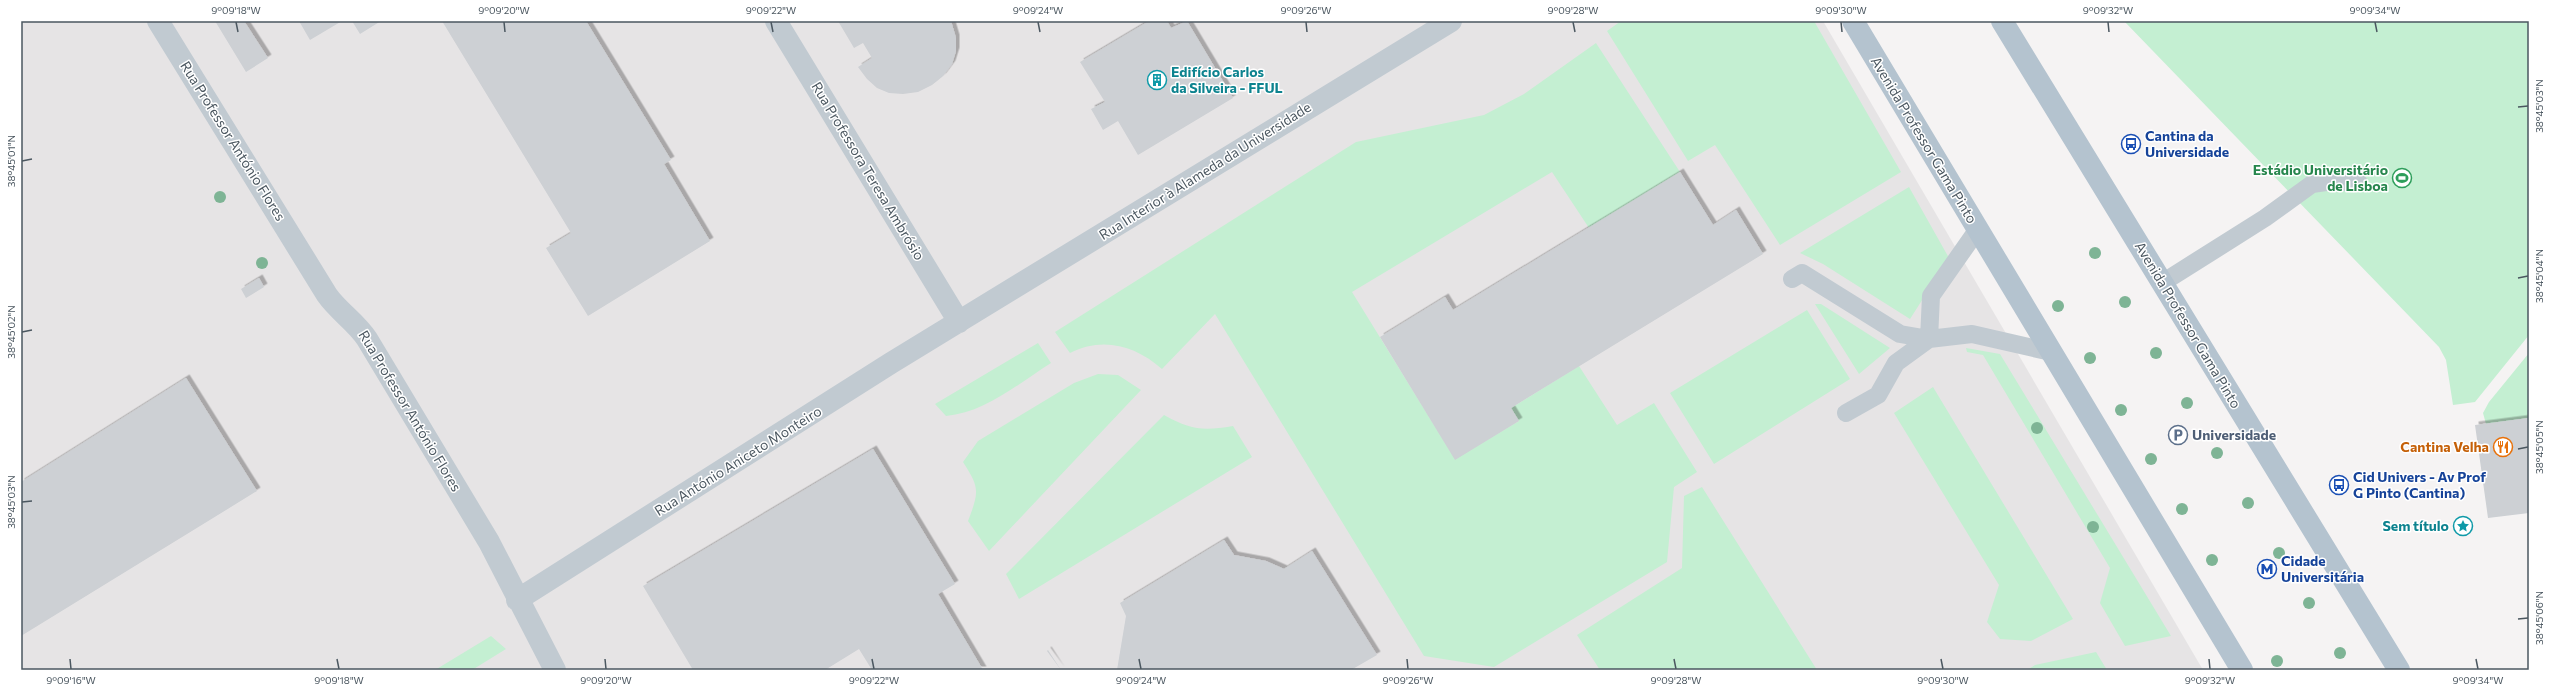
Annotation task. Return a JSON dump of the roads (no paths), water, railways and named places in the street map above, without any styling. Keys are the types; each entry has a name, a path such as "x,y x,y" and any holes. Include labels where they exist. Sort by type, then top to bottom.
{"main road":[{"name":"Avenida Professor Gama Pinto","path":"1854,21 2242,670"},
{"name":"Avenida Professor Gama Pinto","path":"2002,21 2399,670"}],"street":[{"name":"Rua Professor António Flores","path":"158,21 327,295 338,308 354,322 367,339 480,527 555,670"},
{"name":"Rua Professora Teresa Ambrósio","path":"776,21 960,322"},
{"name":"Rua Interior à Alameda da Universidade","path":"960,322 1451,21"},
{"name":"Rua António Aniceto Monteiro","path":"517,600 960,322"}],"lane":[{"path":"2162,282 2265,218 2312,184 2333,180 2359,183"},
{"path":"1929,338 1931,296 1978,229"},
{"path":"1792,279 1802,273 1900,334 1929,338 1972,334 2051,352"},
{"path":"1846,413 1878,395 1896,363 1929,338"}],"place":[{"name":"Edifício Carlos da Silveira - FFUL","path":"1157,80"},
{"name":"Cantina da Universidade","path":"2131,144"},
{"name":"Estádio Universitário de Lisboa","path":"2402,178"},
{"name":"Universidade","path":"2178,435"},
{"name":"Cantina Velha","path":"2503,447"},
{"name":"Cid Univers - Av Prof G Pinto (Cantina)","path":"2339,485"},
{"name":"Sem título","path":"2463,526"},
{"name":"Cidade Universitária","path":"2267,569"}]}
